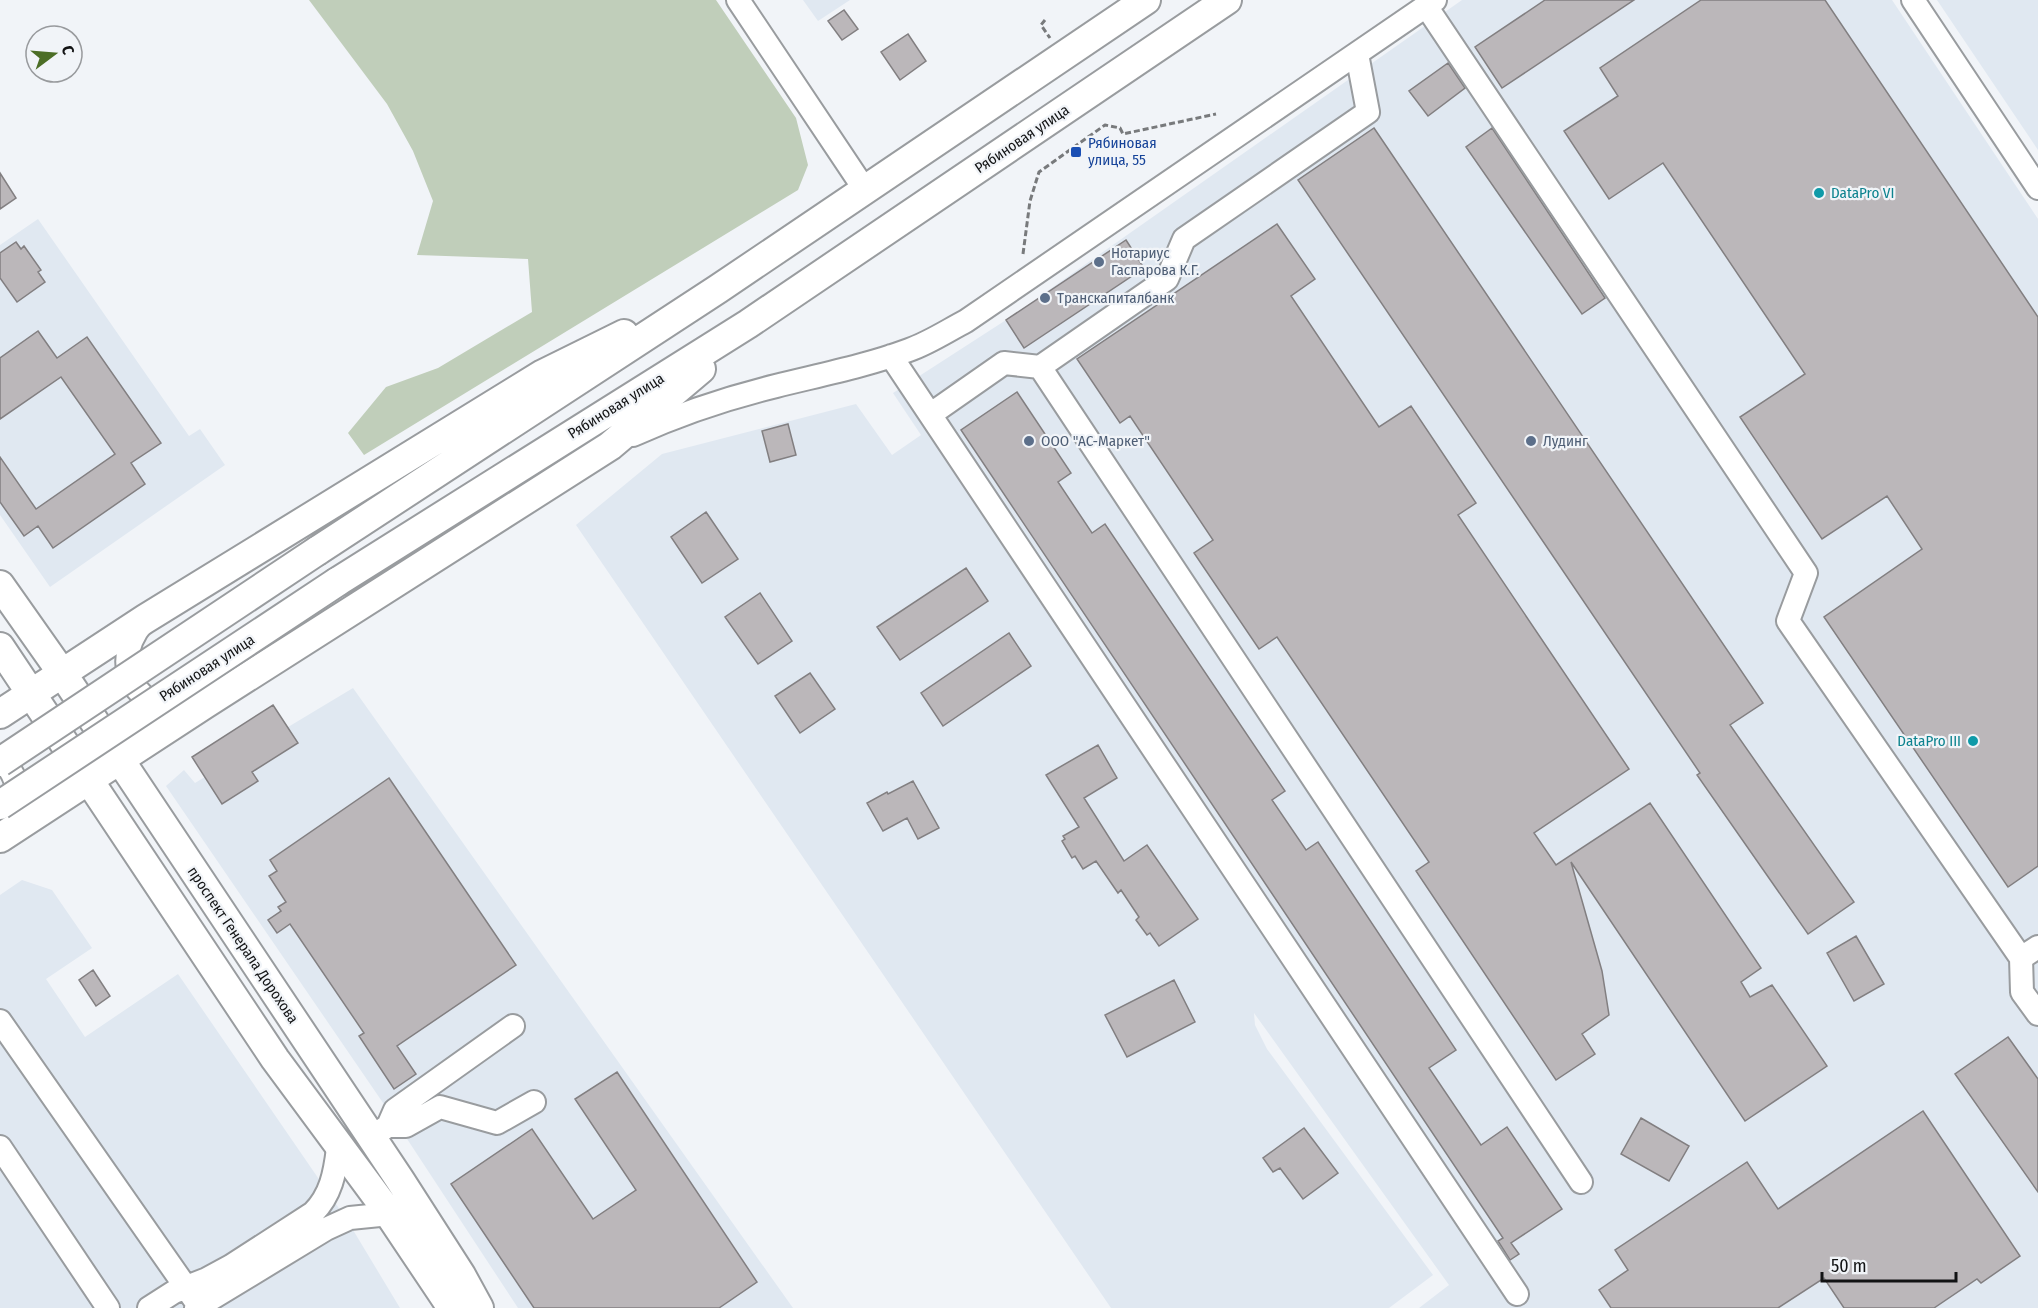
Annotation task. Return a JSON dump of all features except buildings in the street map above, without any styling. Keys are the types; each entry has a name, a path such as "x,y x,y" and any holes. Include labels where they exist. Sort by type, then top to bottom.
{"main road":[{"path":"0,760 718,289 1146,0"},
{"name":"Рябиновая улица","path":"0,805 337,582 748,324 1227,0"},
{"path":"0,714 145,619 543,374 583,352 718,289"},
{"path":"0,838 204,704 610,446 690,380 748,324"},
{"name":"проспект Генерала Дорохова","path":"0,585 119,760 379,1131 479,1308"},
{"path":"0,647 275,1059 383,1205 452,1308"},
{"path":"316,1115 380,1215 432,1308"}],"street":[{"path":"738,0 865,190"},
{"path":"1913,0 2038,188"},
{"path":"610,446 660,423 708,405 891,356 936,338 966,321 1431,3 1806,573 1788,621 2030,953 2022,992 2038,1014"},
{"path":"931,414 1004,363 1040,367 1167,279 1185,239 1368,112 1357,54"},
{"path":"891,356 1517,1294"},
{"path":"1040,367 1581,1182"},
{"path":"145,619 133,634 127,652 128,671 136,689 150,702 167,710 187,710 204,704"},
{"path":"0,760 6,764 15,778 19,794 17,811 11,826 0,838"},
{"path":"0,1021 198,1307 326,1229 350,1218 380,1215"},
{"path":"379,1131 395,1110 513,1026"},
{"path":"379,1131 406,1126 440,1107 497,1123 534,1102"},
{"path":"0,1148 108,1308"},
{"path":"149,1308 174,1292 231,1266 313,1213 322,1204 328,1192 336,1165 338,1148"}],"path":[{"path":"1045,20 1041,25 1051,39"},
{"path":"1023,255 1030,201 1039,172 1106,125 1122,127 1124,134 1216,114"}],"shaded area":[{"path":"803,0 850,0 818,21"},
{"path":"1462,0 1892,0 2038,219 2038,1308 1419,1308 1449,1285 1254,1013 1255,1025 1267,1049 1433,1275 1389,1308 1111,1308 576,525 662,454 856,404 892,455 921,435 893,393 1006,320"},
{"path":"1937,0 2038,0 2038,150"},
{"path":"38,219 189,436 200,429 225,465 50,587 0,515 0,245"},
{"path":"353,688 793,1308 518,1308 392,1116 166,786 184,770 195,783"},
{"path":"22,880 52,890 92,948 46,979 85,1037 178,974 347,1220 400,1308 0,1308 0,895"}],"green space":[{"path":"309,0 716,0 796,118 808,165 798,190 364,455 348,433 386,387 438,368 532,312 528,259 417,255 433,201 413,151 387,104"}],"place":[{"name":"Рябиновая улица, 55","path":"1076,152"},
{"name":"DataPro VI","path":"1819,193"},
{"name":"Нотариус Гаспарова К.Г.","path":"1099,262"},
{"name":"Транскапиталбанк","path":"1045,298"},
{"name":"ООО \"АС-Маркет\"","path":"1029,441"},
{"name":"Лудинг","path":"1531,441"},
{"name":"DataPro III","path":"1973,741"}]}
